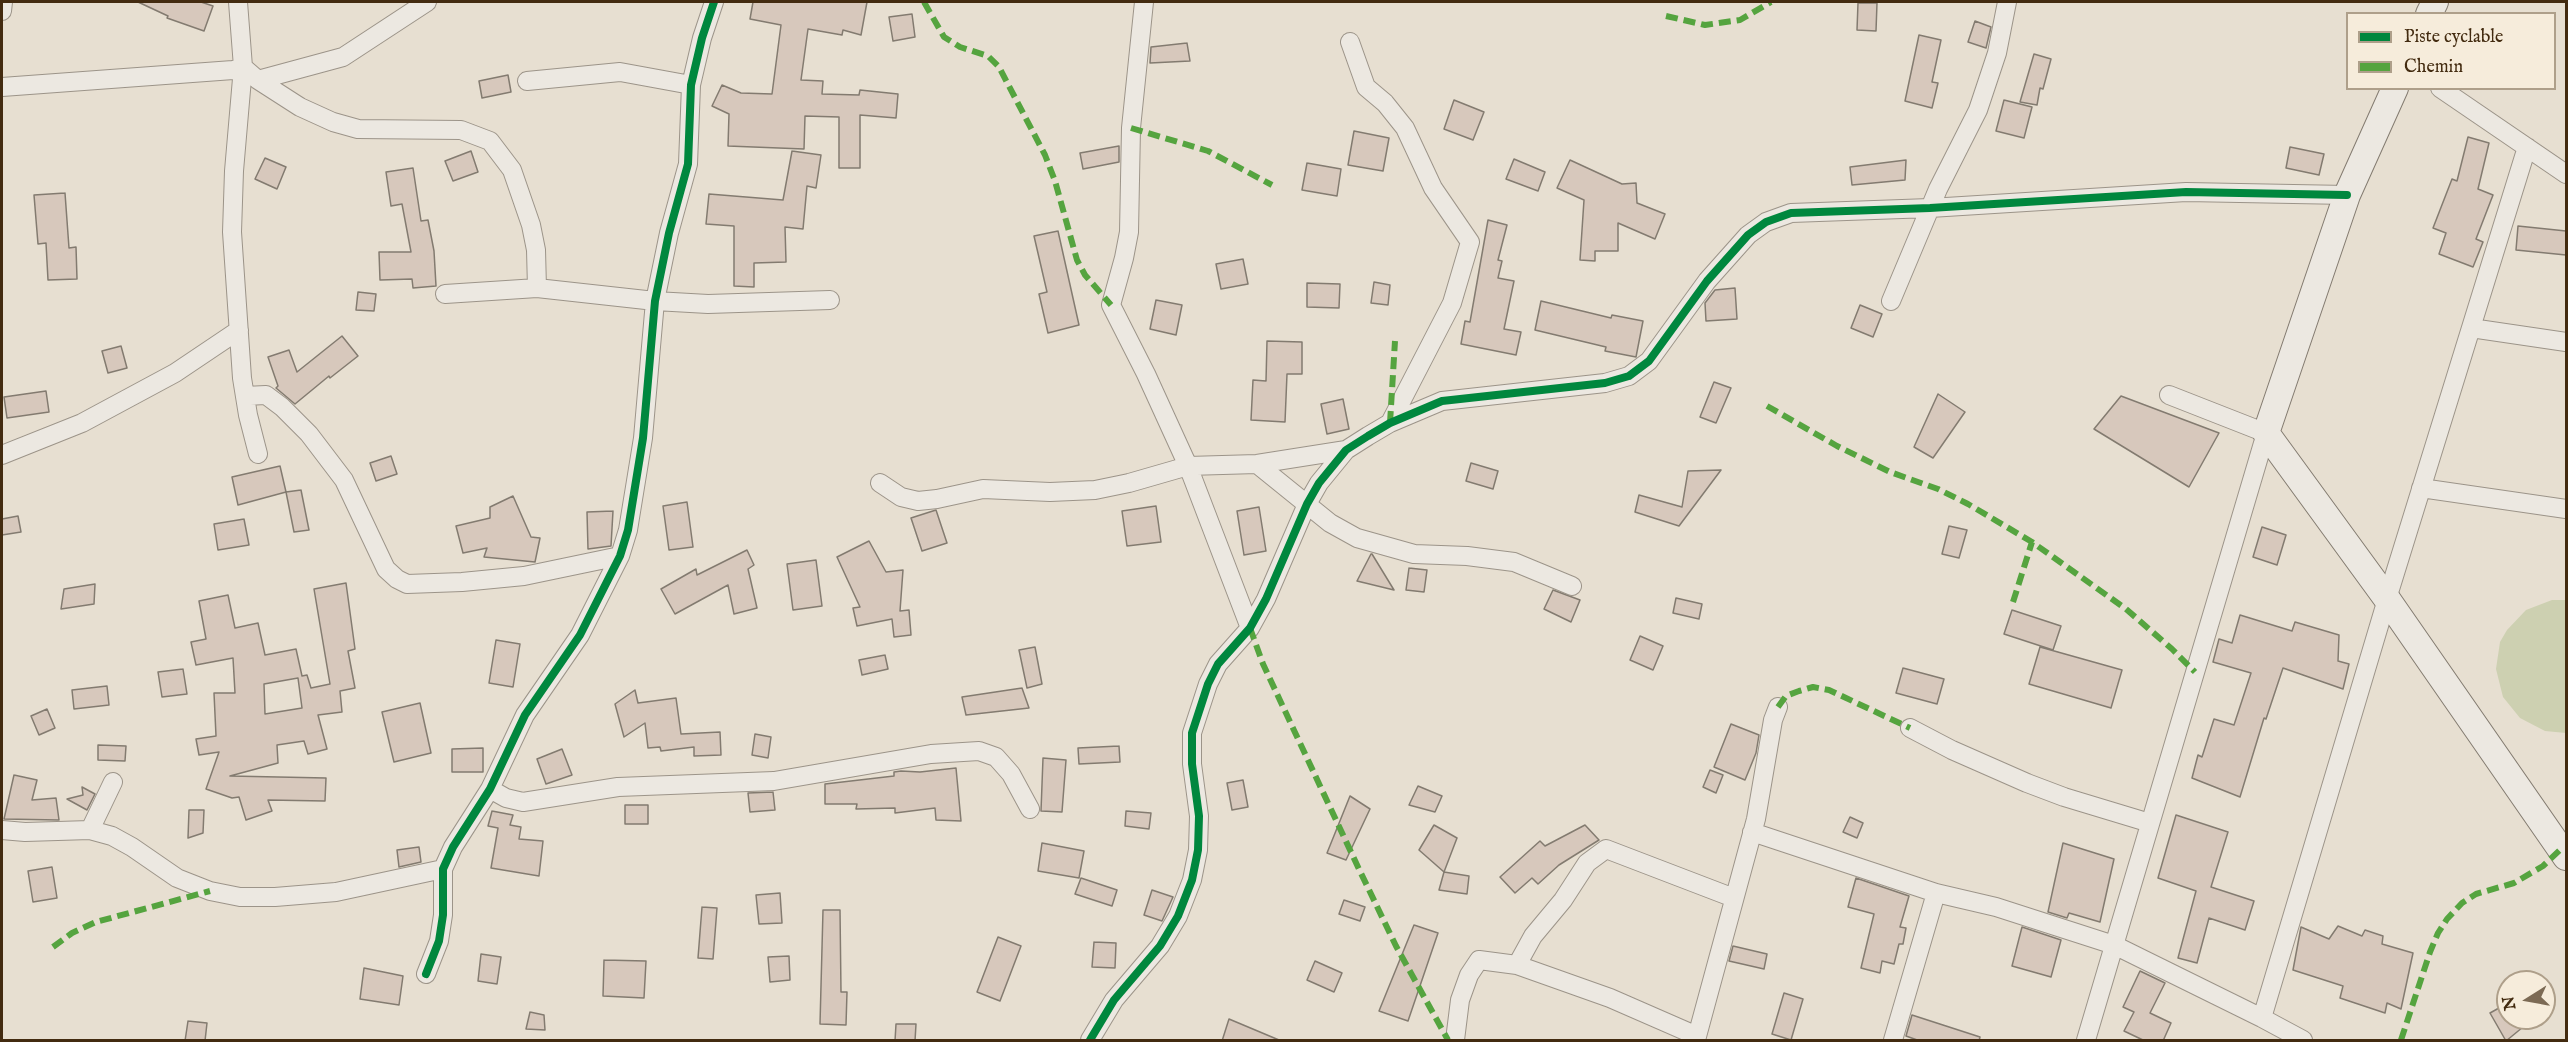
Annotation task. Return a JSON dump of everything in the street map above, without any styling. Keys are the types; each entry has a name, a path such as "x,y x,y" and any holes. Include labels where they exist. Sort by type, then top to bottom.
{"street":[{"path":"2,11 3,2"},
{"path":"238,2 243,67 234,171 232,232 245,396 258,454"},
{"path":"258,80 343,57 427,2"},
{"path":"426,974 439,941 444,915 443,869 465,825 490,789 525,715 580,636 620,556 628,530 636,489 654,301 669,232 688,164 691,85 702,38 714,2"},
{"path":"1144,2 1131,128 1129,232 1125,258 1111,305 1188,466 1250,628"},
{"path":"1891,301 1930,208 1978,110 1997,53 2007,2"},
{"path":"1350,42 1366,87 1385,103 1405,128 1433,188 1470,242 1452,303 1390,423"},
{"path":"243,67 258,80 300,107 333,122 358,129 461,130 490,141 512,170 531,225 537,250 537,288"},
{"path":"2,87 233,70 243,67"},
{"path":"527,81 620,72 691,85"},
{"path":"2086,1041 2266,433 2347,195 2393,90"},
{"path":"2443,90 2566,174"},
{"path":"2262,1018 2387,599 2527,147"},
{"path":"1090,1041 1107,1010 1160,946 1178,916 1191,880 1198,850 1199,816 1192,764 1192,733 1198,709 1218,664 1250,628 1284,561 1307,504 1330,467 1346,450 1390,423 1442,401 1605,383 1629,376 1649,361 1729,254 1748,235 1766,222 1791,213 1930,208 2186,192 2347,195"},
{"path":"445,294 537,288 654,301 744,304 830,300"},
{"path":"2471,328 2566,342"},
{"path":"2,455 82,423 175,373 239,330"},
{"path":"245,396 266,395 282,406 309,434 344,480 386,569 407,584 524,576 620,556"},
{"path":"2169,395 2266,433 2387,599 2566,857"},
{"path":"880,483 901,497 918,501 936,500 983,489 1050,492 1095,490 1188,466 1257,464 1346,450"},
{"path":"1257,464 1330,523 1348,533 1392,550 1414,554 1467,556 1514,562 1572,586"},
{"path":"2421,488 2566,509"},
{"path":"1455,1041 1460,1000 1469,975 1479,960 1517,964 1610,998 1696,1038 1752,832 1773,720 1778,706"},
{"path":"1910,728 1942,746 2027,783 2064,797 2150,823"},
{"path":"490,789 506,798 523,802 618,787 774,781 931,754 979,751 996,757 1011,774 1029,809"},
{"path":"90,830 113,782"},
{"path":"2,830 25,832 90,830 112,836 177,878 210,891 240,897 336,892 443,869"},
{"path":"1752,832 1936,894 1996,906 2114,945 2262,1018 2303,1041"},
{"path":"1517,964 1533,936 1563,900 1587,863 1606,849 1734,898"},
{"path":"1893,1041 1936,894"}],"green space":[{"path":"2552,600 2566,600 2566,733 2545,731 2520,718 2503,697 2496,669 2500,642 2507,630 2526,610"}],"building":[{"path":"138,2 201,2 213,6 204,31 167,18 168,16"},
{"path":"753,2 867,2 861,35 843,30 842,35 808,29 801,80 823,81 822,94 859,95 860,90 898,94 896,118 860,115 860,168 839,168 839,117 805,116 804,149 728,146 729,114 712,106 722,85 741,93 772,94 781,25 750,19"},
{"path":"1858,3 1877,3 1876,31 1857,30"},
{"path":"912,14 915,37 893,41 889,17"},
{"path":"1975,21 1991,27 1986,48 1968,42"},
{"path":"1919,35 1941,40 1932,82 1938,83 1932,108 1905,101"},
{"path":"1187,43 1190,61 1150,63 1151,47"},
{"path":"2034,54 2051,59 2043,89 2040,88 2037,105 2020,102"},
{"path":"508,75 511,92 482,98 479,81"},
{"path":"1454,100 1484,112 1473,140 1444,129"},
{"path":"2004,100 2032,107 2024,138 1996,131"},
{"path":"1354,131 1389,138 1383,171 1348,165"},
{"path":"2468,137 2489,143 2478,189 2493,195 2476,239 2483,242 2473,267 2439,254 2446,233 2433,228 2452,179 2457,181"},
{"path":"1119,146 1119,162 1083,169 1080,153"},
{"path":"2290,147 2324,154 2319,175 2286,168"},
{"path":"471,151 478,172 453,181 445,161"},
{"path":"792,151 821,155 816,188 807,186 803,229 785,227 786,262 754,263 754,287 734,286 734,226 706,224 709,194 783,200"},
{"path":"265,158 286,167 277,189 255,179"},
{"path":"1514,159 1545,172 1538,191 1506,179"},
{"path":"1570,160 1622,184 1636,183 1637,203 1665,214 1655,239 1618,223 1618,251 1595,251 1595,261 1580,260 1584,200 1557,188"},
{"path":"1906,160 1905,180 1852,185 1850,167"},
{"path":"1307,163 1341,169 1337,196 1302,190"},
{"path":"413,168 421,221 428,220 434,251 436,286 413,288 412,279 380,280 379,252 411,252 402,204 391,206 386,172"},
{"path":"65,193 69,248 76,247 77,279 48,280 46,243 38,244 34,195"},
{"path":"1488,220 1507,225 1498,260 1502,261 1498,278 1514,281 1504,329 1521,332 1516,355 1461,344 1465,321 1470,322"},
{"path":"2518,226 2566,231 2566,255 2516,250"},
{"path":"1058,231 1079,325 1048,333 1039,294 1047,292 1034,236"},
{"path":"1243,259 1248,284 1221,289 1216,264"},
{"path":"1374,282 1390,285 1388,305 1371,303"},
{"path":"1307,283 1340,284 1339,308 1307,307"},
{"path":"1735,288 1737,319 1706,321 1705,303 1715,290"},
{"path":"358,292 376,294 374,311 356,310"},
{"path":"1156,300 1182,305 1176,335 1150,329"},
{"path":"1541,301 1611,318 1612,315 1643,321 1636,357 1605,351 1606,347 1535,330"},
{"path":"1860,305 1882,314 1873,337 1851,328"},
{"path":"342,336 358,356 295,404 276,388 278,386 268,357 289,350 297,372"},
{"path":"1267,341 1302,342 1302,374 1287,374 1285,422 1251,420 1253,380 1266,381"},
{"path":"121,346 127,368 108,373 102,351"},
{"path":"1714,382 1731,388 1716,423 1700,417"},
{"path":"46,391 49,412 7,418 4,397"},
{"path":"1938,394 1965,412 1933,458 1914,447"},
{"path":"2121,396 2219,433 2189,487 2094,429"},
{"path":"1343,399 1349,429 1327,434 1321,404"},
{"path":"391,456 397,474 376,481 370,463"},
{"path":"1471,463 1498,471 1493,489 1466,481"},
{"path":"280,466 286,492 238,505 232,477"},
{"path":"1721,470 1679,526 1635,512 1639,495 1682,507 1688,471"},
{"path":"301,490 309,530 294,532 286,492"},
{"path":"513,496 531,537 540,538 535,562 484,557 487,548 463,553 456,526 490,518 490,507"},
{"path":"687,502 693,547 669,550 663,506"},
{"path":"1156,506 1161,542 1127,546 1122,511"},
{"path":"1259,507 1266,551 1244,555 1237,511"},
{"path":"936,510 947,543 922,551 911,518"},
{"path":"613,511 611,546 588,549 587,512"},
{"path":"18,516 21,532 2,535 2,519"},
{"path":"244,519 249,545 218,550 214,524"},
{"path":"1949,526 1967,530 1959,558 1942,554"},
{"path":"2262,527 2286,535 2277,565 2253,557"},
{"path":"869,541 886,572 903,570 900,611 909,610 911,635 894,637 892,619 857,626 853,608 860,607 837,557"},
{"path":"747,550 754,565 748,569 757,608 734,614 728,585 675,614 661,589 696,569 697,575"},
{"path":"1372,554 1394,590 1357,581"},
{"path":"816,560 822,606 793,610 787,564"},
{"path":"1409,568 1427,570 1424,592 1406,590"},
{"path":"346,583 355,649 348,651 355,688 340,691 342,712 318,715 327,749 308,754 304,741 277,745 278,763 230,776 326,778 325,801 268,800 272,811 246,820 239,797 232,798 206,789 219,752 199,755 196,739 216,736 214,693 235,693 233,658 196,665 191,642 206,639 199,601 228,595 235,628 258,623 265,655 296,649 302,676 307,675 311,688 330,684 314,589","holes":["298,678 302,708 265,714 264,684"]},
{"path":"95,584 94,604 61,609 64,589"},
{"path":"1553,590 1580,600 1571,622 1544,609"},
{"path":"1676,598 1702,604 1699,619 1673,613"},
{"path":"2012,610 2061,626 2053,650 2004,634"},
{"path":"2240,615 2292,631 2295,622 2339,635 2338,661 2349,664 2343,689 2283,668 2266,719 2264,718 2240,797 2192,778 2198,755 2202,757 2214,719 2234,725 2251,673 2213,662 2219,639 2232,643"},
{"path":"1640,636 1663,646 1653,670 1630,660"},
{"path":"496,640 520,644 513,687 489,683"},
{"path":"1035,647 1042,684 1027,688 1019,650"},
{"path":"2040,647 2122,670 2111,708 2029,684"},
{"path":"885,655 888,669 862,675 859,660"},
{"path":"1903,668 1944,679 1937,704 1896,693"},
{"path":"183,669 187,694 162,697 158,672"},
{"path":"107,686 109,705 74,709 72,690"},
{"path":"1022,688 1029,708 966,715 962,697"},
{"path":"635,690 638,703 676,698 681,734 720,732 721,755 694,756 694,747 661,751 660,747 648,748 645,723 624,737 615,704"},
{"path":"420,703 431,753 394,762 382,712"},
{"path":"47,709 55,728 39,735 31,716"},
{"path":"1731,724 1759,735 1756,753 1745,780 1714,767"},
{"path":"755,734 771,737 768,758 752,755"},
{"path":"98,745 126,746 125,761 98,760"},
{"path":"1119,746 1120,762 1079,764 1078,748"},
{"path":"483,748 483,772 452,772 452,749"},
{"path":"562,749 572,775 546,784 537,759"},
{"path":"1043,758 1066,760 1062,812 1041,811"},
{"path":"956,768 961,821 936,820 935,808 895,813 895,808 856,809 857,804 825,804 825,784 894,776 894,772 901,771 920,772"},
{"path":"1710,770 1723,775 1716,793 1703,787"},
{"path":"14,775 37,780 32,800 56,798 59,820 4,819"},
{"path":"1243,780 1248,807 1232,810 1227,783"},
{"path":"1418,786 1442,796 1435,812 1409,805"},
{"path":"82,787 95,794 87,810 67,799 83,795"},
{"path":"773,792 775,810 750,812 748,793"},
{"path":"1350,796 1370,809 1346,860 1327,853"},
{"path":"625,805 648,805 648,824 625,824"},
{"path":"189,810 204,810 203,833 188,838"},
{"path":"492,811 513,815 510,825 521,827 519,839 543,841 539,876 491,868 498,828 488,826"},
{"path":"1126,811 1151,813 1149,829 1125,826"},
{"path":"2176,815 2228,832 2211,887 2254,901 2245,930 2209,918 2197,963 2178,958 2196,891 2158,878"},
{"path":"1850,817 1863,823 1857,838 1843,832"},
{"path":"1434,825 1457,838 1444,872 1419,850"},
{"path":"1585,825 1599,840 1559,865 1538,884 1532,878 1515,893 1500,877 1540,841 1545,846"},
{"path":"1042,843 1084,851 1079,878 1038,871"},
{"path":"2063,843 2114,859 2100,922 2069,913 2067,918 2048,912"},
{"path":"419,847 421,862 399,867 397,850"},
{"path":"52,867 57,898 33,902 28,871"},
{"path":"1444,872 1469,876 1467,894 1439,890"},
{"path":"1081,878 1117,890 1112,906 1075,894"},
{"path":"1856,878 1909,896 1900,927 1906,928 1903,944 1899,944 1894,964 1882,961 1880,973 1861,968 1874,914 1848,907"},
{"path":"1152,890 1173,897 1162,921 1144,915"},
{"path":"780,893 782,923 759,924 756,895"},
{"path":"1344,900 1365,907 1360,921 1339,914"},
{"path":"702,907 717,908 713,959 698,958"},
{"path":"823,910 840,910 841,992 847,992 846,1025 820,1024"},
{"path":"1414,925 1438,933 1408,1021 1379,1011"},
{"path":"2338,926 2362,936 2365,930 2383,936 2382,944 2413,953 2401,1009 2387,1003 2385,1013 2340,998 2343,986 2293,970 2301,927 2329,939"},
{"path":"2022,927 2061,940 2051,977 2012,966"},
{"path":"998,937 1021,946 1000,1001 977,992"},
{"path":"1094,942 1116,943 1115,968 1092,967"},
{"path":"1733,946 1767,954 1764,969 1729,961"},
{"path":"481,954 501,957 497,984 478,981"},
{"path":"789,956 790,980 770,982 768,957"},
{"path":"604,960 646,961 644,998 603,996"},
{"path":"1315,961 1342,973 1334,992 1307,980"},
{"path":"364,968 403,976 399,1005 360,999"},
{"path":"2140,971 2165,983 2150,1013 2171,1023 2163,1041 2145,1041 2124,1031 2134,1012 2123,1007"},
{"path":"1784,993 1803,999 1791,1040 1772,1034"},
{"path":"2496,1010 2496,1024 2490,1013"},
{"path":"530,1012 544,1015 545,1030 526,1029"},
{"path":"1912,1015 1980,1037 1979,1041 1920,1041 1906,1036"},
{"path":"1229,1019 1279,1040 1279,1041 1222,1041"},
{"path":"188,1021 207,1023 205,1041 185,1041"},
{"path":"896,1024 916,1024 915,1041 895,1041"},
{"path":"2500,1030 2519,1030 2506,1041"}],"marked path":[{"path":"924,2 944,37 960,47 988,56 999,67 1045,155 1055,181 1077,260 1085,275 1111,305"},
{"path":"1666,16 1705,25 1740,20 1771,2"},
{"path":"1131,128 1208,151 1272,185"},
{"path":"1390,423 1395,341"},
{"path":"1767,406 1837,446 1890,472 1938,489 1968,504 2032,542 2126,609 2195,672"},
{"path":"2013,602 2032,542"},
{"path":"1250,628 1263,664 1358,867 1396,946 1448,1040"},
{"path":"1778,707 1786,696 1813,687 1829,690 1910,728"},
{"path":"2401,1040 2430,952 2447,919 2462,903 2476,894 2514,883 2543,866 2561,849"},
{"path":"53,947 72,933 96,922 210,891"}],"cycle path":[{"path":"426,974 439,941 443,915 443,869 453,847 490,789 525,715 580,635 620,556 628,530 643,438 655,301 669,233 688,164 691,85 702,38 714,2"},
{"path":"1090,1040 1114,1000 1160,946 1178,916 1192,880 1198,850 1199,816 1192,764 1192,733 1208,684 1218,664 1250,628 1266,599 1307,504 1319,483 1346,450 1390,423 1442,401 1605,383 1629,376 1649,361 1707,281 1748,235 1766,222 1791,213 1930,208 2186,192 2347,195"}]}
